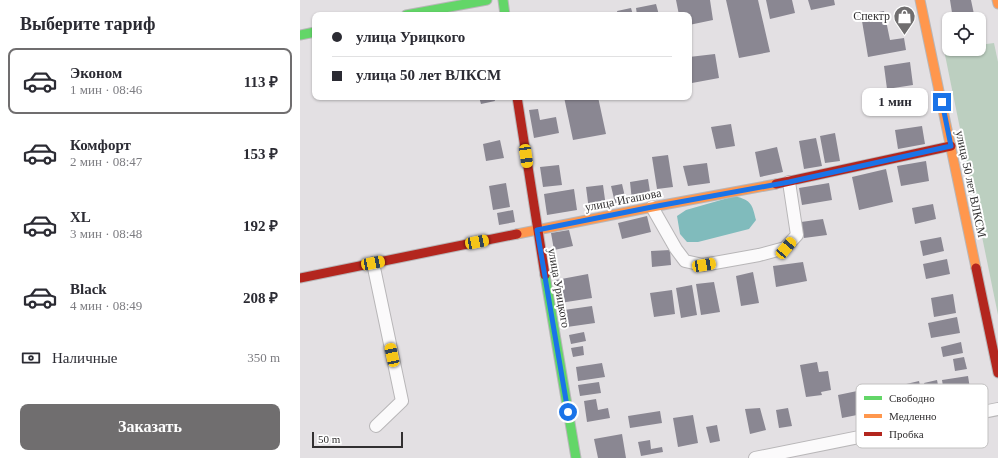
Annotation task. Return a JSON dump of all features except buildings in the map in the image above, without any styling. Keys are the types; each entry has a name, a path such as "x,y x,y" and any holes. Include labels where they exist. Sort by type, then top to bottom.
{"main road":[{"path":"422,12 487,0"},
{"path":"503,0 505,12"},
{"name":"улица 50 лет ВЛКСМ","path":"920,0 998,373"},
{"path":"997,0 998,4"},
{"path":"300,35 312,33"},
{"name":"улица Урицкого","path":"517,100 537,230 576,458"},
{"name":"улица Игашова","path":"300,278 652,207 789,182 951,146"}],"street":[{"path":"652,207 676,249 685,261 704,265 786,248 797,235 789,182"},
{"path":"373,263 402,401 376,426"},
{"path":"988,412 998,410"},
{"path":"755,458 856,438"}],"green space":[{"path":"994,43 998,62 998,315 945,56 986,56 986,44"}],"water":[{"path":"735,196 745,200 752,207 756,220 749,229 698,242 687,242 680,234 677,216 686,210"}],"traffic: fast":[{"path":"422,12 487,0"},
{"path":"503,0 505,12"},
{"path":"300,35 312,33"},
{"path":"545,275 576,458"}],"traffic: slow":[{"path":"920,0 976,268"},
{"path":"997,0 998,4"},
{"path":"517,234 776,184"}],"traffic: jam":[{"path":"517,100 545,275"},
{"path":"776,184 951,146"},
{"path":"300,278 517,234"},
{"path":"976,268 998,373"}],"place":[{"name":"Спектр","path":"905,36"}],"route":[{"path":"568,412 537,230 789,182 951,146 942,102"}]}
